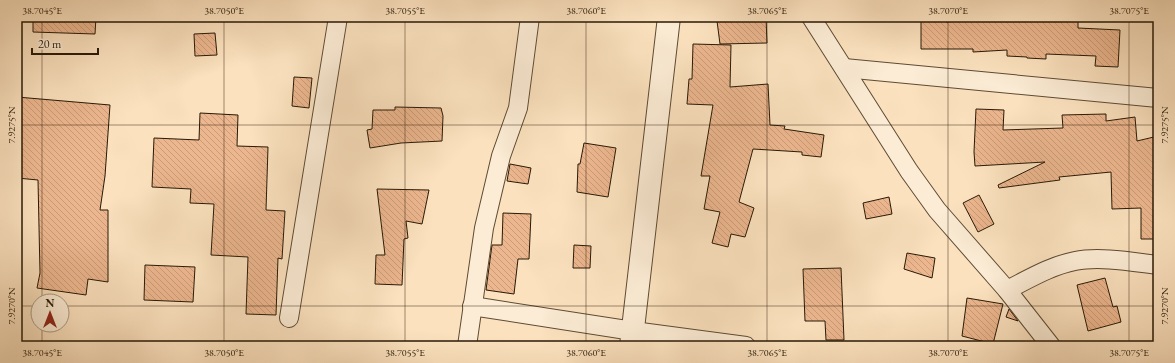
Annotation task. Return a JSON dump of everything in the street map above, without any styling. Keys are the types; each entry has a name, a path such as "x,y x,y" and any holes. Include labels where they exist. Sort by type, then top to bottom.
{"street":[{"path":"289,318 338,17"},
{"path":"466,346 484,228 501,156 518,108 530,17"},
{"path":"632,339 669,17"},
{"path":"811,17 910,171 937,210 1006,290 1051,346"},
{"path":"844,68 1158,98"},
{"path":"1006,290 1051,267 1076,260 1108,259 1158,265"},
{"path":"472,306 632,339 746,346"}],"building":[{"path":"33,17 96,17 95,34 33,32"},
{"path":"749,17 766,17 767,43 720,44 717,21"},
{"path":"921,17 946,17 946,22 1008,17 1078,17 1078,28 1120,30 1118,67 1095,66 1096,56 1046,54 1046,59 1007,56 1007,50 973,52 973,49 921,49"},
{"path":"215,33 217,55 195,56 194,34"},
{"path":"693,44 731,45 730,87 768,84 770,125 785,126 784,129 824,135 821,157 802,155 802,152 753,149 739,202 754,208 745,237 731,234 728,247 712,243 720,212 704,209 710,176 701,176 713,105 687,104 689,79 692,79"},
{"path":"294,77 312,78 309,108 292,106"},
{"path":"17,97 110,105 105,176 100,210 108,210 108,282 88,279 86,295 37,288 40,273 38,180 17,178"},
{"path":"395,107 441,108 443,116 442,141 401,143 370,148 367,130 372,129 373,110 395,110"},
{"path":"976,109 1004,110 1003,130 1063,128 1062,115 1106,114 1106,121 1135,117 1137,141 1158,136 1158,239 1141,239 1141,208 1112,209 1111,172 1059,177 1060,180 999,188 998,185 1045,162 975,166 974,152"},
{"path":"200,113 238,115 237,146 268,147 266,210 285,211 282,259 278,258 276,315 246,314 248,257 211,255 214,204 190,203 191,189 152,187 154,138 199,140"},
{"path":"584,143 616,148 608,197 577,192 578,164 580,164"},
{"path":"510,164 531,168 528,184 507,181"},
{"path":"377,189 429,190 422,224 406,221 408,238 404,239 402,285 375,284 376,255 385,255"},
{"path":"979,195 994,224 978,232 963,203"},
{"path":"889,197 892,214 866,219 863,203"},
{"path":"503,213 531,214 529,259 518,259 514,294 486,290 492,245 502,245"},
{"path":"574,245 591,246 590,268 573,268"},
{"path":"907,253 935,258 932,278 904,269"},
{"path":"145,265 195,267 193,302 144,300"},
{"path":"841,268 844,340 826,340 825,321 805,321 803,269"},
{"path":"1105,278 1113,307 1117,306 1121,322 1088,331 1077,285"},
{"path":"967,298 1003,304 993,344 962,336"},
{"path":"1009,309 1018,321 1006,317"}]}
